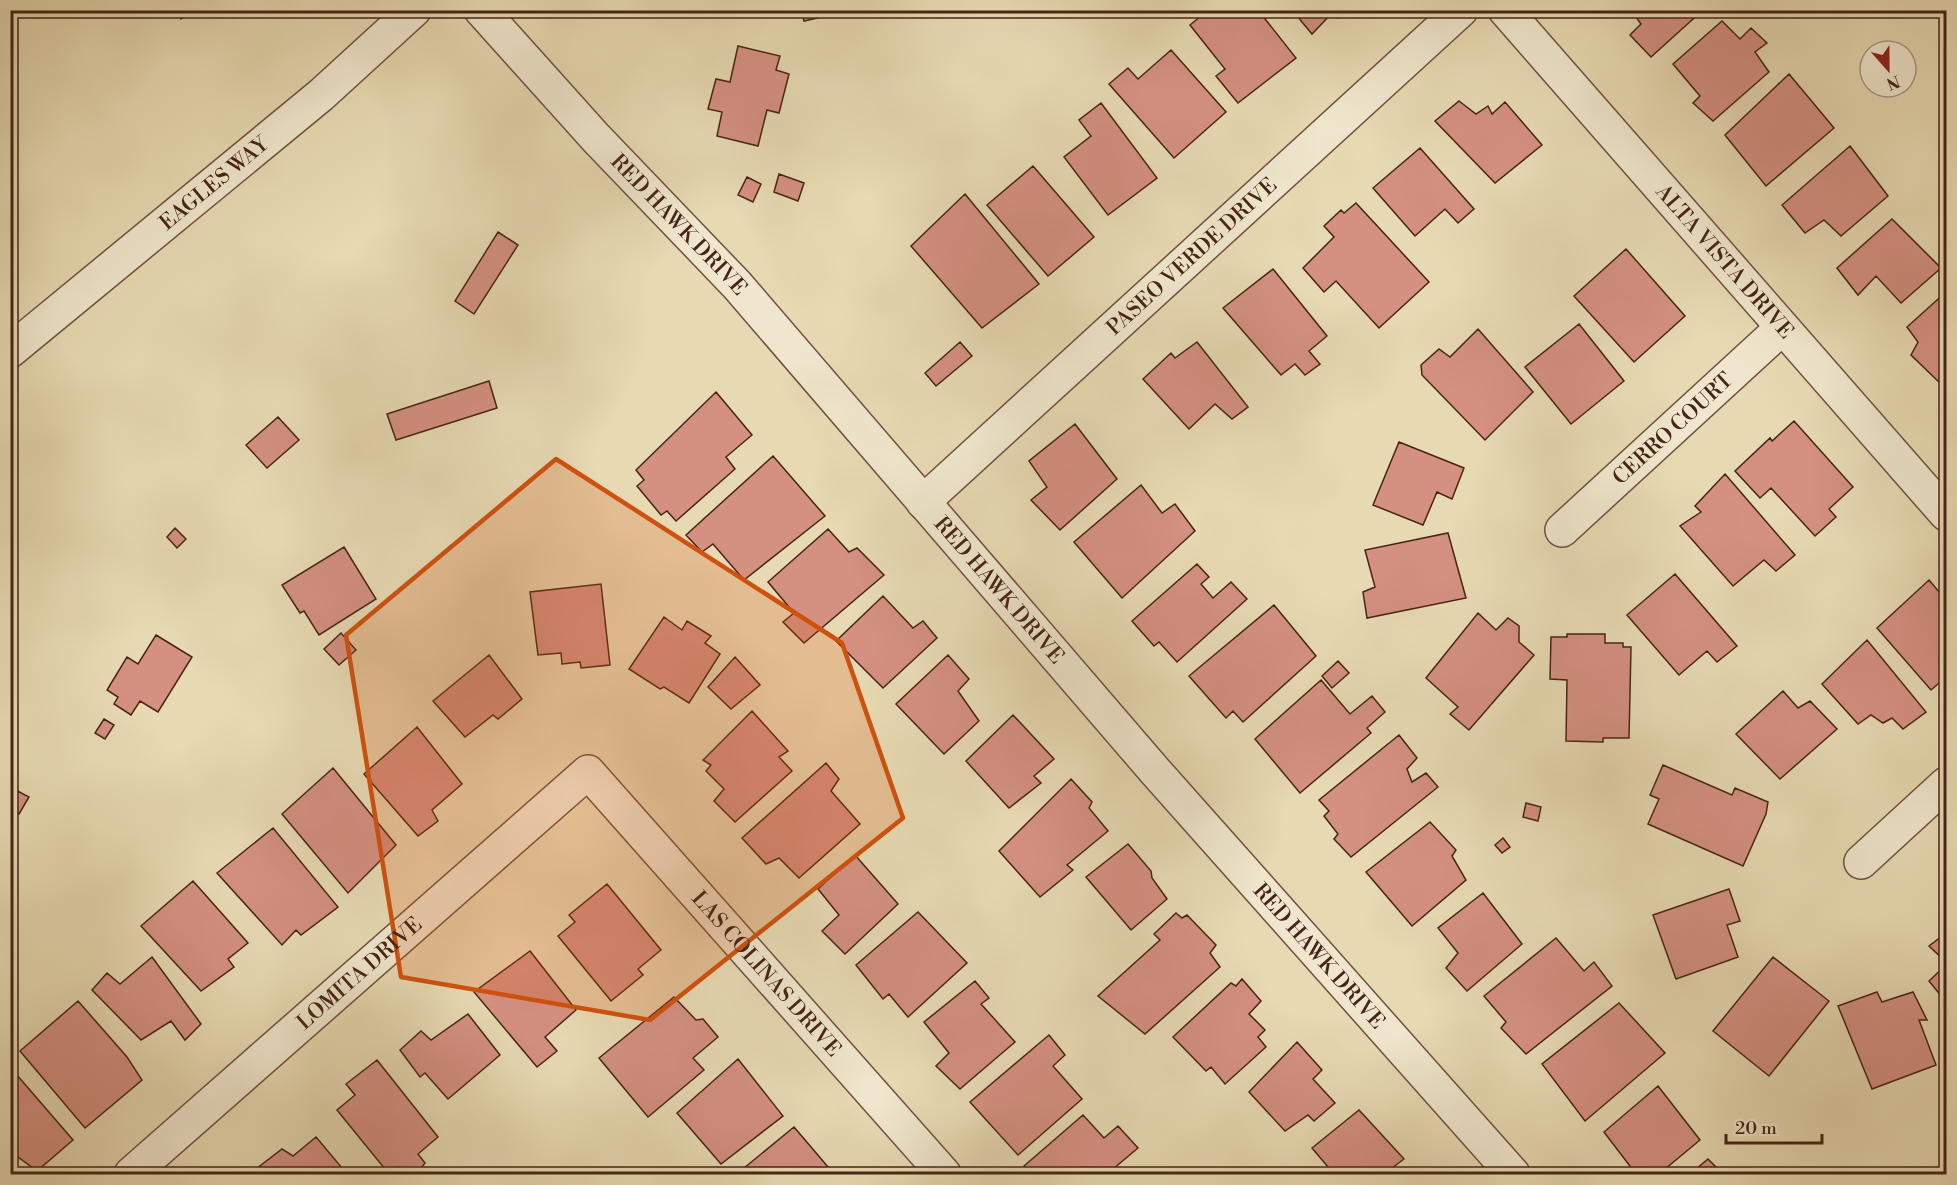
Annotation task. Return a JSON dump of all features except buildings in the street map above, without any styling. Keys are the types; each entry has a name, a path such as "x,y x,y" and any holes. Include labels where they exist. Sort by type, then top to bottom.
{"street":[{"name":"EAGLES WAY","path":"10,351 321,95 414,10"},
{"name":"RED HAWK DRIVE","path":"481,10 596,138 737,285 1155,771 1513,1174"},
{"name":"PASEO VERDE DRIVE","path":"923,502 1461,10"},
{"name":"ALTA VISTA DRIVE","path":"1505,10 1947,514"},
{"name":"CERRO COURT","path":"1562,530 1782,328"},
{"name":"LOMITA DRIVE","path":"131,1174 588,772"},
{"name":"LAS COLINAS DRIVE","path":"588,772 944,1174"},
{"path":"1861,862 1947,784"}],"highlighted area":[{"path":"556,459 842,643 903,818 650,1020 401,977 346,635"}]}
